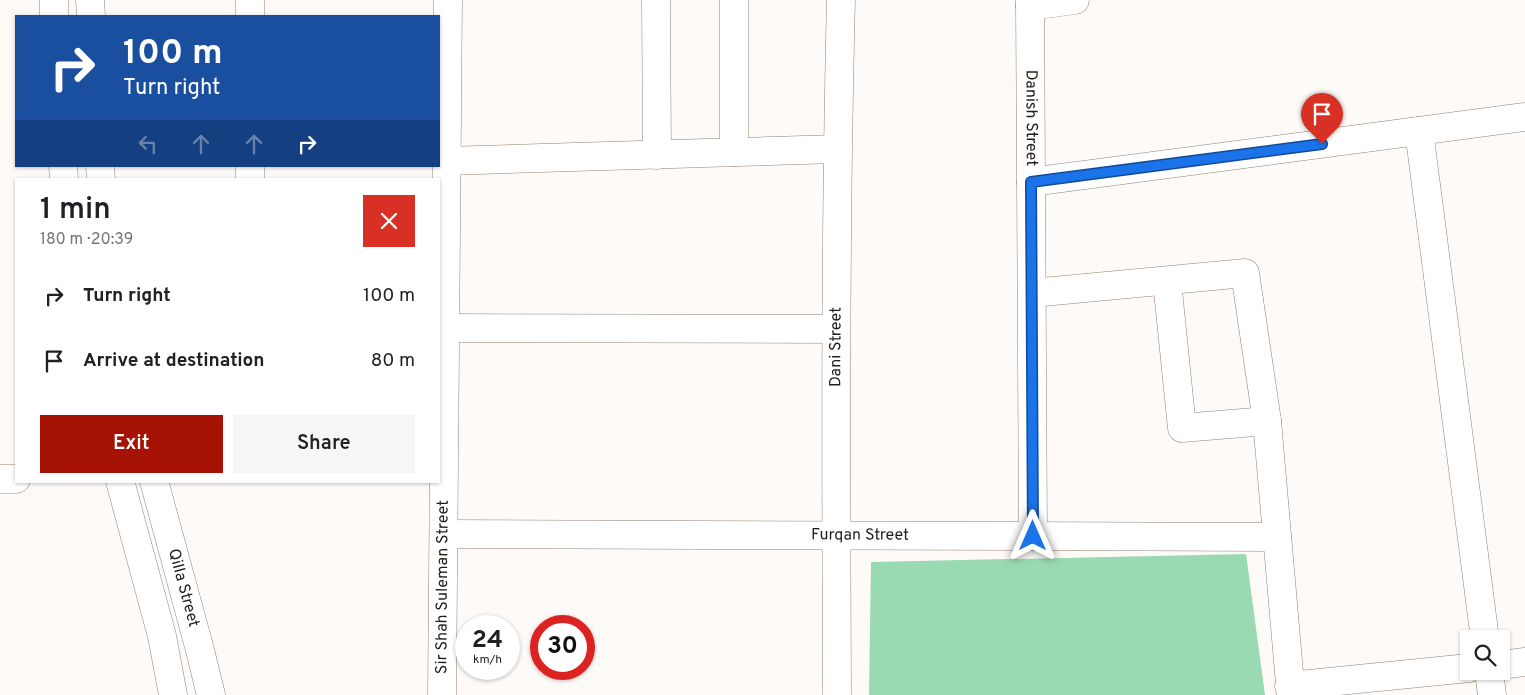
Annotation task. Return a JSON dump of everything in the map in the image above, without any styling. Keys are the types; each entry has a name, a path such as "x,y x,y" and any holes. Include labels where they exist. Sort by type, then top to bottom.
{"street":[{"path":"54,0 54,15"},
{"path":"90,0 91,15"},
{"path":"250,0 250,15"},
{"name":"Sir Shah Suleman Street","path":"442,695 444,534 443,340 448,0"},
{"path":"656,0 657,155"},
{"path":"734,0 734,152"},
{"name":"Dani Street","path":"837,695 835,330 841,0"},
{"path":"1030,3 1075,0"},
{"name":"Danish Street","path":"1030,3 1033,536"},
{"path":"1031,182 1525,117"},
{"path":"1419,131 1484,630"},
{"path":"446,161 837,149"},
{"path":"1032,293 1245,273 1267,421 1290,691 1460,669"},
{"path":"1166,281 1182,428 1267,421"},
{"path":"443,340 835,330"},
{"path":"0,479 15,479"},
{"name":"Qilla Street","path":"121,483 162,636 173,695"},
{"name":"Qilla Street","path":"155,483 211,695"},
{"name":"Furqan Street","path":"444,534 1277,537"},
{"path":"1510,664 1525,662"},
{"path":"1490,680 1492,695"}],"green space":[{"path":"1246,554 1265,695 869,695 871,562"}],"route":[{"path":"1033,536 1031,182 1322,144"}]}
